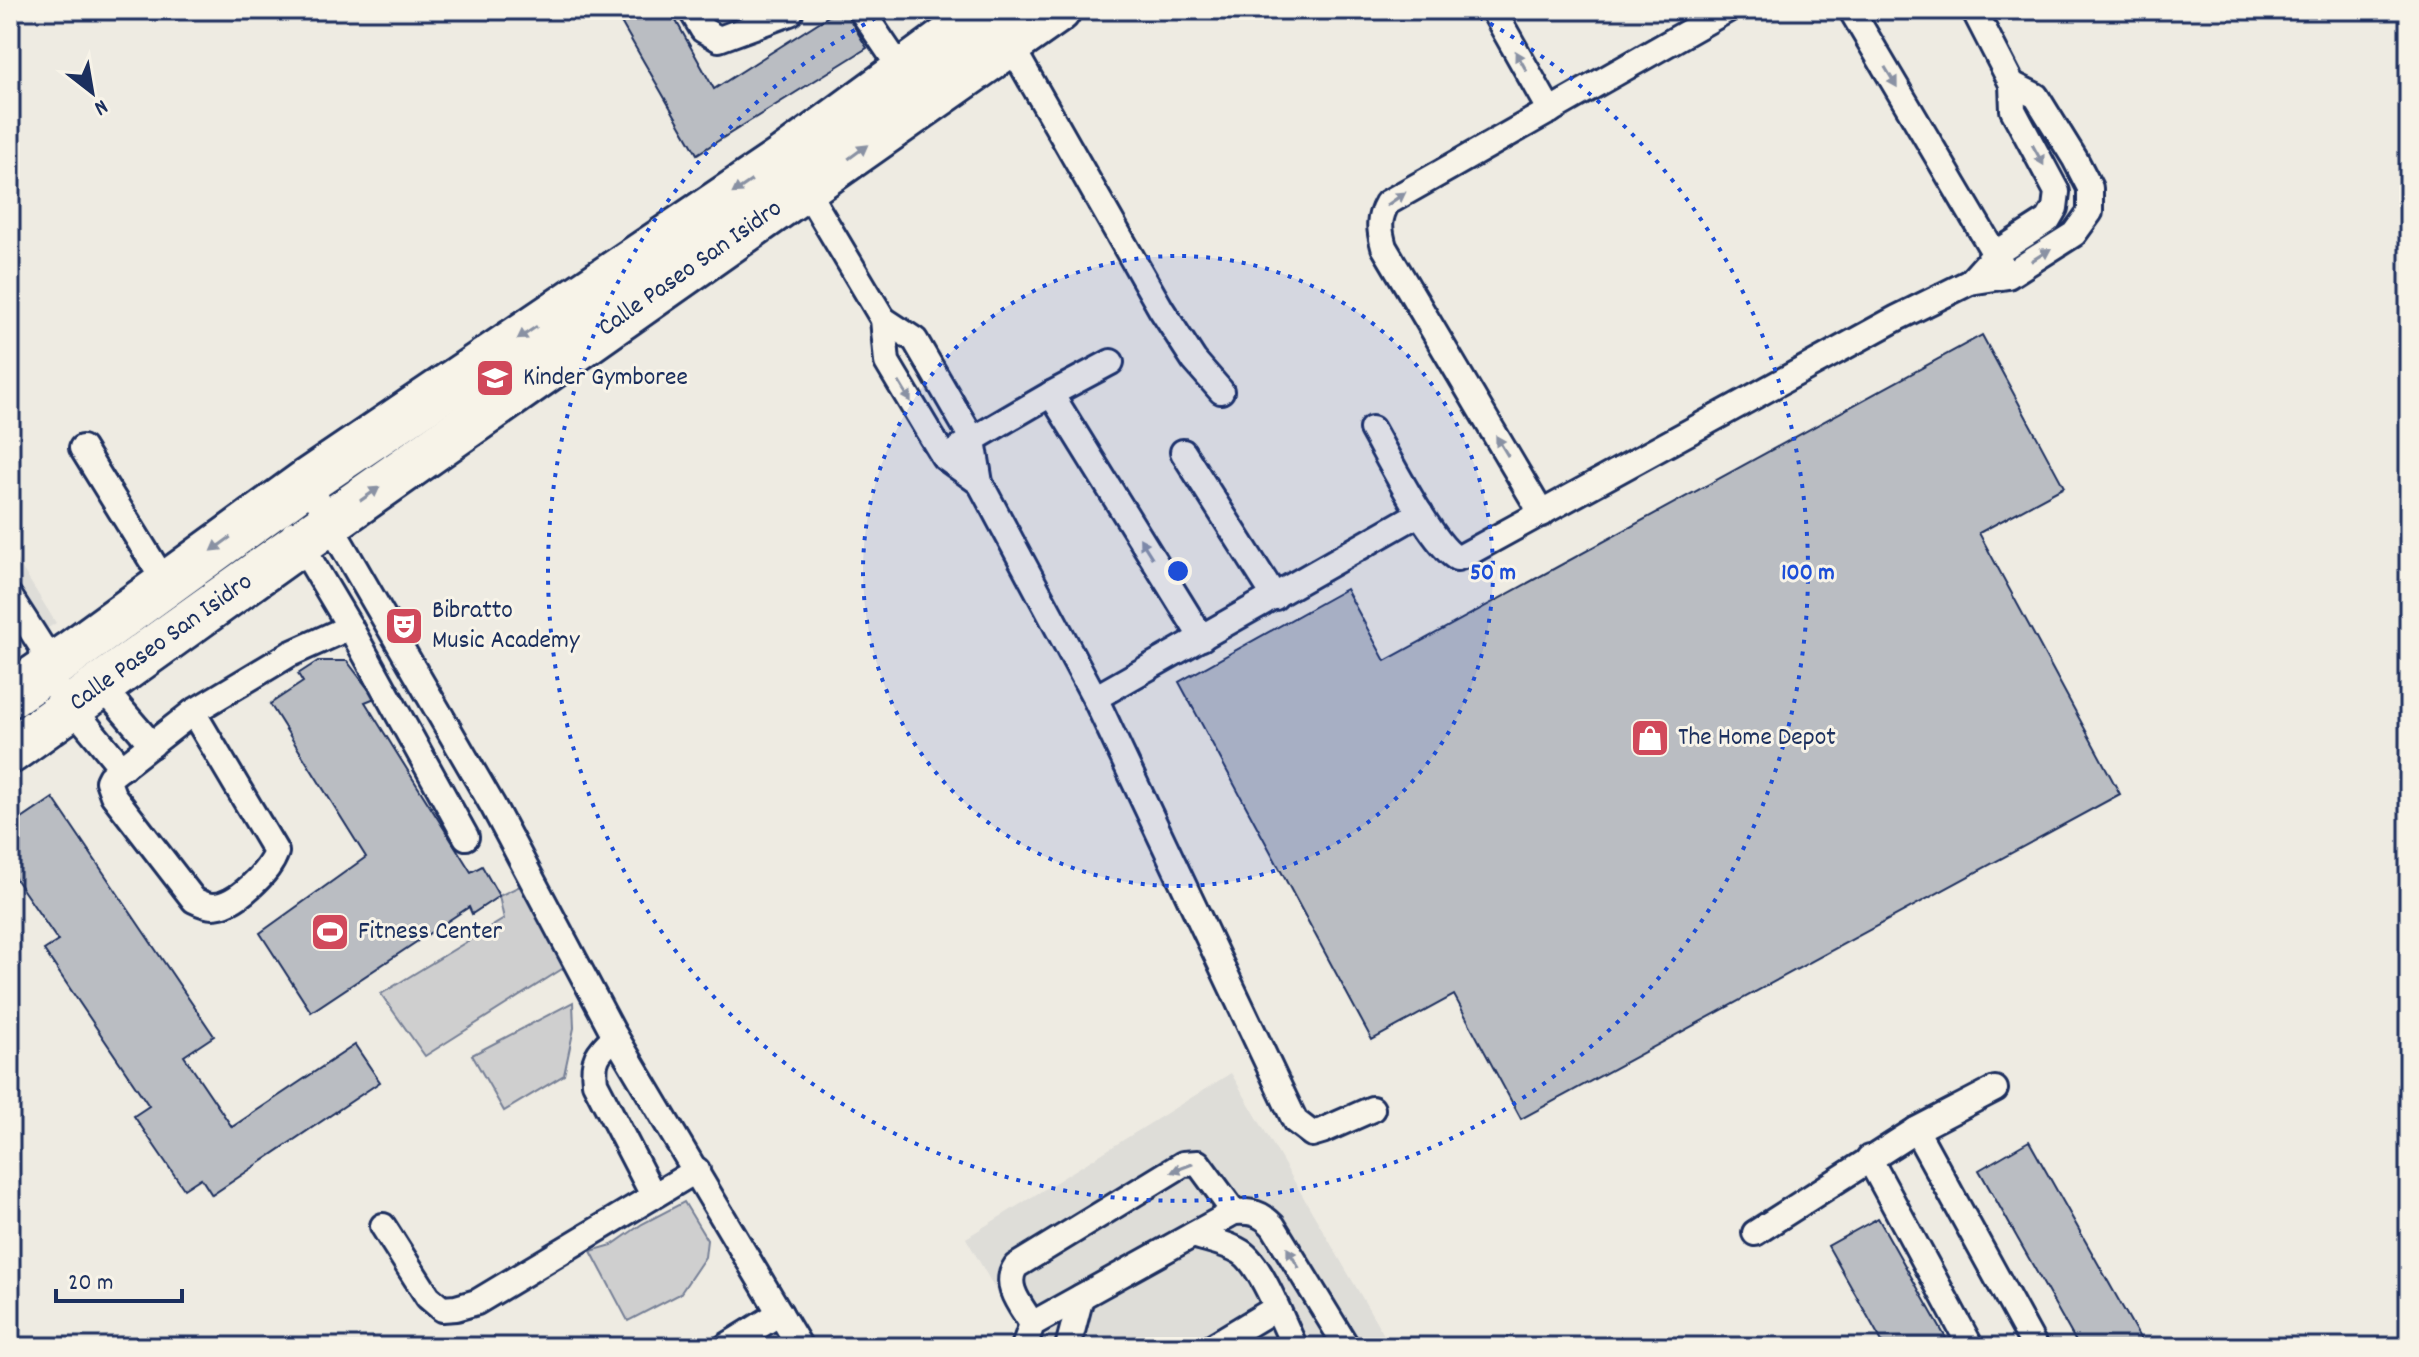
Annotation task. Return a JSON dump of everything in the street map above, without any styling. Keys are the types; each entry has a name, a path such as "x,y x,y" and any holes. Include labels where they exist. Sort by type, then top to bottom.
{"main road":[{"name":"Calle Paseo San Isidro","path":"10,751 314,533 913,88 996,21 1058,10"},
{"name":"Calle Paseo San Isidro","path":"41,667 166,584 292,493 796,174"}],"lane":[{"path":"691,10 703,30 719,39 793,11"},
{"path":"861,10 913,88"},
{"path":"1493,10 1550,111"},
{"path":"1542,514 1384,247 1379,227 1380,215 1387,203 1727,10"},
{"path":"1851,10 2008,276"},
{"path":"1970,282 1995,254 2048,220 2055,208 2057,192 2013,110 2012,84 1974,10"},
{"path":"996,21 1161,309 1194,360 1221,391"},
{"path":"1372,429 1420,513 1446,551 1457,558 1885,325 1970,282 2008,276 2074,234 2090,212 2090,188 2075,159 2036,96 2012,84"},
{"path":"796,174 883,319 887,362 944,457 980,483"},
{"path":"883,319 915,340 973,440 980,483 1095,698 1295,1121 1312,1134 1372,1109"},
{"path":"944,457 1111,362"},
{"path":"1051,394 1202,638"},
{"path":"82,448 166,584"},
{"path":"1183,452 1275,597"},
{"path":"292,493 314,533 493,806 615,1036 800,1347"},
{"path":"292,493 314,533 350,627 466,837"},
{"path":"1095,698 1420,513"},
{"path":"10,597 41,667 152,745"},
{"path":"193,712 276,852 266,872 229,902 215,906 194,900 113,795 108,781 193,712 290,654 350,627"},
{"path":"41,667 86,696 122,768"},
{"path":"615,1036 598,1053 593,1066 595,1083 653,1195"},
{"path":"1755,1233 1869,1158 1995,1089"},
{"path":"1916,1130 2035,1347"},
{"path":"1869,1158 1971,1347"},
{"path":"1234,1212 1198,1163 1183,1164 1016,1266 1010,1281 1028,1336 1081,1297 1234,1212 1250,1211 1262,1215 1273,1226 1347,1347"},
{"path":"383,1226 428,1297 442,1309 456,1308 477,1302 697,1170"},
{"path":"1193,1235 1234,1248 1245,1255 1258,1270 1295,1347"},
{"path":"1068,1347 1081,1297"},
{"path":"1211,1347 1276,1308"},
{"path":"725,1347 780,1313"}],"shaded area":[{"path":"10,549 56,623 10,652"},
{"path":"526,883 570,964 425,1056 381,994 504,919 499,896"},
{"path":"573,1002 574,1028 564,1075 504,1111 472,1055"},
{"path":"1231,1073 1391,1347 1028,1347 966,1238"},
{"path":"684,1202 707,1240 705,1257 680,1294 628,1321 591,1251 612,1245 642,1224"}],"building":[{"path":"614,10 670,10 714,89 838,10 844,10 867,48 697,154"},
{"name":"The Home Depot","path":"1982,335 2064,487 1979,533 2120,794 1521,1119 1454,995 1372,1040 1179,682 1346,589 1385,661"},
{"path":"318,661 347,661 375,698 365,702 471,872 482,866 499,896 472,914 469,907 311,1012 260,933 366,857 270,704 303,682 298,674"},
{"path":"53,798 214,1036 184,1056 232,1127 355,1045 380,1082 212,1195 201,1178 184,1189 134,1116 149,1106 44,950 58,941 10,871 10,827"},
{"path":"2029,1141 2145,1347 2079,1347 1979,1170"},
{"path":"1878,1218 1951,1347 1885,1347 1828,1246"}],"place":[{"name":"Kinder Gymboree","path":"495,378"},
{"name":"Bibratto Music Academy","path":"404,626"},
{"name":"The Home Depot","path":"1650,738"},
{"name":"Fitness Center","path":"330,932"}]}
